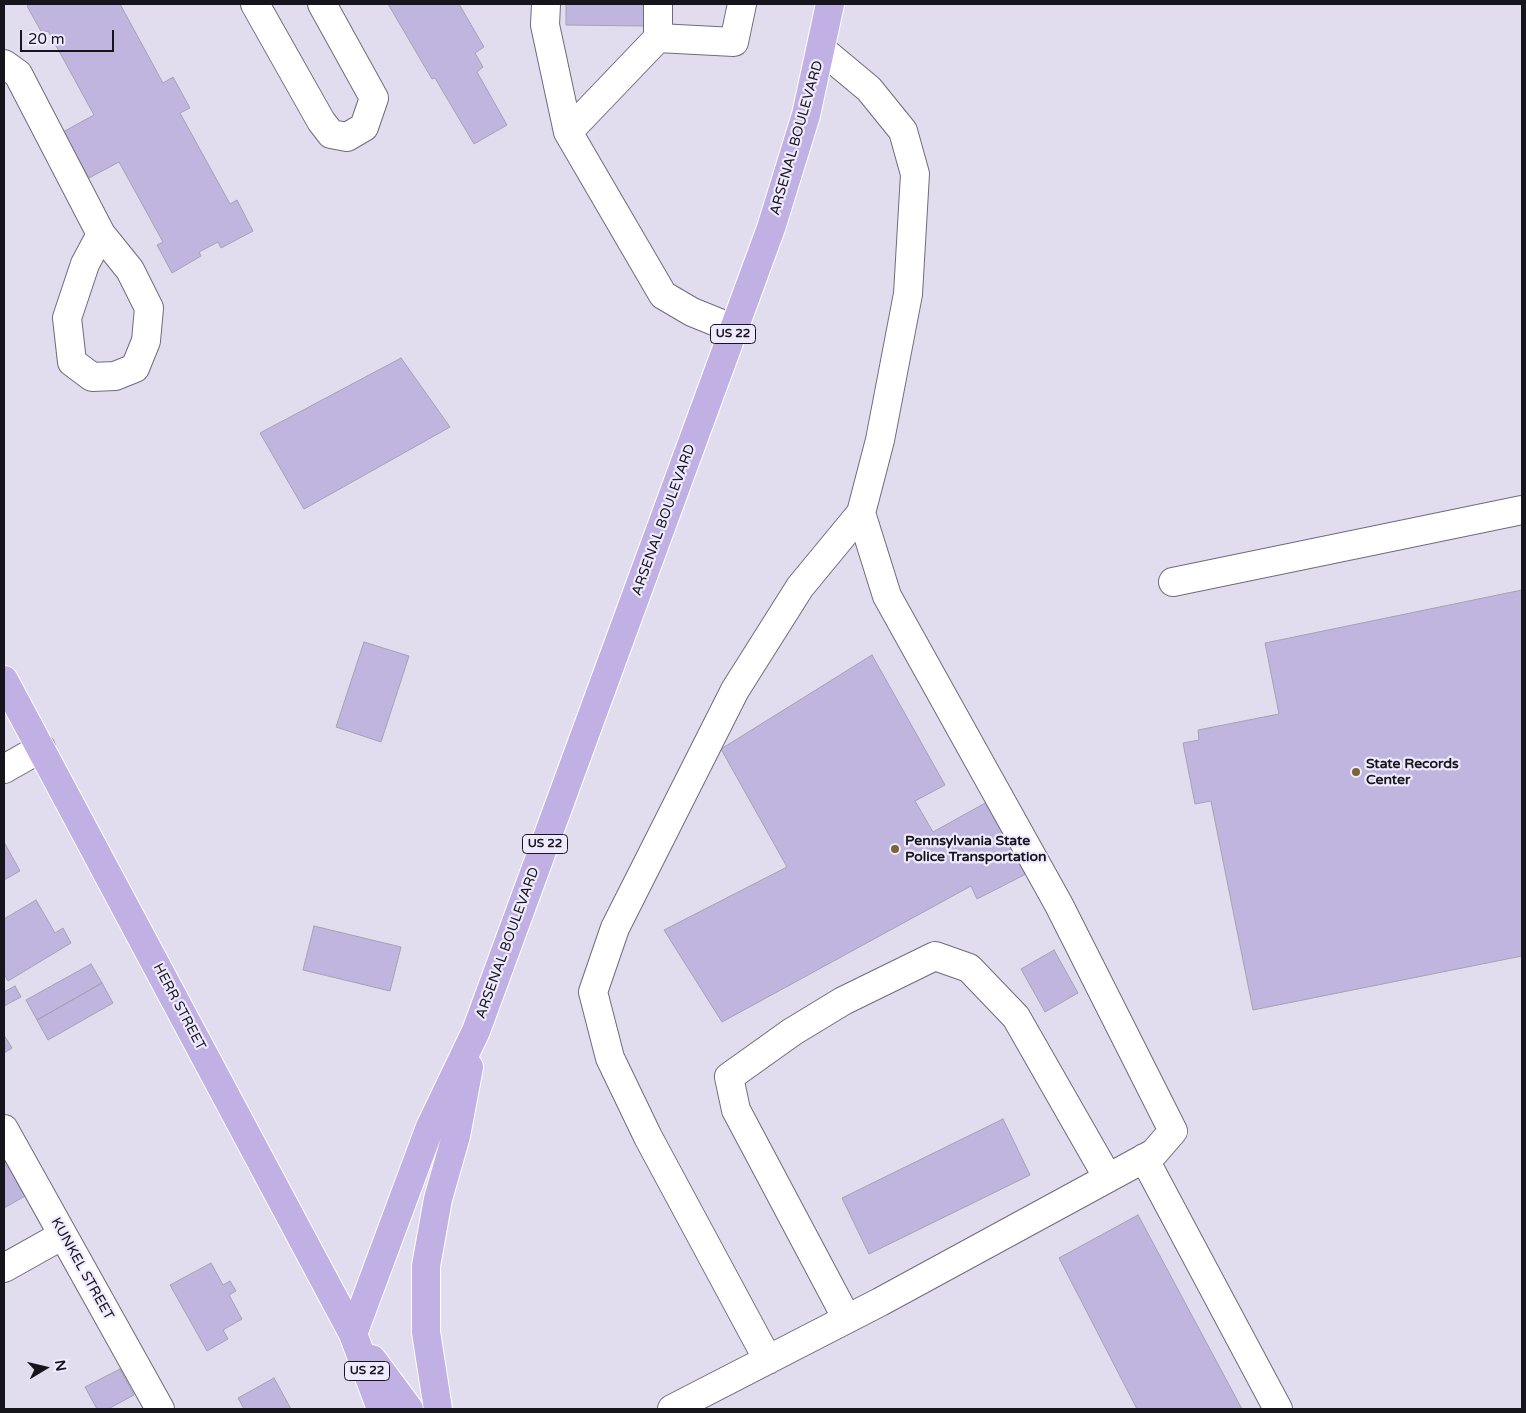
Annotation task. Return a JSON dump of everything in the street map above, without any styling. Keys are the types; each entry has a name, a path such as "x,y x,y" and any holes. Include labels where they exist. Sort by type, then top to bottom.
{"main road":[{"name":"ARSENAL BOULEVARD","path":"353,1334 430,1127 476,1031 734,329 790,172 821,49 830,4"},
{"name":"HERR STREET","path":"4,680 353,1334 381,1409"},
{"name":"ARSENAL BOULEVARD","path":"438,1409 426,1332 426,1266 438,1199 456,1136 476,1031"},
{"name":"HERR STREET","path":"353,1334 409,1409"}],"street":[{"path":"255,4 321,121 331,134 347,137 364,127 374,98 322,4"},
{"path":"546,4 545,25 568,132 663,295 692,312 734,329"},
{"path":"568,132 658,38 658,4"},
{"path":"658,38 734,42 742,4"},
{"path":"768,1360 648,1137 618,1076 610,1058 593,992 614,928 735,690 800,587 861,513 880,440 908,294 915,174 903,131 870,89 821,49"},
{"path":"4,64 18,74 101,234 130,270 149,308 146,341 135,368 115,376 92,378 72,362 67,318 85,264 101,234"},
{"path":"1173,582 1522,510"},
{"path":"672,1409 846,1319 1154,1153 1173,1131 1059,905 887,596 861,513"},
{"path":"4,769 41,748"},
{"path":"846,1319 736,1110 729,1077 792,1032 843,1001 935,956 968,968 1016,1017 1108,1178"},
{"name":"KUNKEL STREET","path":"4,1129 160,1409"},
{"path":"1144,1158 1278,1409"},
{"path":"4,1268 63,1235"}],"building":[{"path":"31,4 120,4 163,83 173,77 190,108 180,113 230,204 237,200 253,231 221,248 218,242 199,252 201,256 172,273 157,245 163,242 119,162 89,178 63,132 94,115 48,31 42,33 27,6"},
{"path":"388,4 459,4 484,47 475,53 483,67 477,72 507,125 474,144 435,78 432,79"},
{"path":"566,4 645,4 645,26 566,25"},
{"path":"401,358 450,427 304,509 260,433"},
{"name":"State Records Center","path":"1522,590 1522,956 1253,1010 1211,801 1195,804 1183,743 1199,740 1198,730 1279,714 1265,643"},
{"path":"364,642 409,656 381,742 336,727"},
{"name":"Pennsylvania State Police Transportation","path":"872,655 945,785 915,801 933,832 987,802 1026,874 977,899 971,886 722,1022 664,930 787,867 721,749"},
{"path":"4,842 20,871 4,880"},
{"path":"36,900 55,933 63,928 71,943 8,981 4,974 4,919"},
{"path":"314,926 401,947 390,991 303,970"},
{"path":"1054,950 1078,993 1045,1012 1021,969"},
{"path":"91,964 102,983 37,1020 26,1000"},
{"path":"102,983 113,1003 48,1040 37,1020"},
{"path":"15,986 21,997 4,1006 4,992"},
{"path":"4,1035 12,1048 4,1053"},
{"path":"1003,1119 1030,1175 869,1254 842,1198"},
{"path":"4,1154 27,1195 4,1208"},
{"path":"1138,1215 1242,1409 1137,1409 1059,1258"},
{"path":"211,1263 223,1285 230,1281 236,1291 229,1295 242,1319 223,1330 228,1339 207,1351 170,1285"},
{"path":"120,1369 134,1395 108,1409 97,1409 85,1387"},
{"path":"274,1378 291,1409 244,1409 238,1398"}],"place":[{"name":"State Records Center","path":"1356,772"},
{"name":"Pennsylvania State Police Transportation","path":"895,849"}]}
